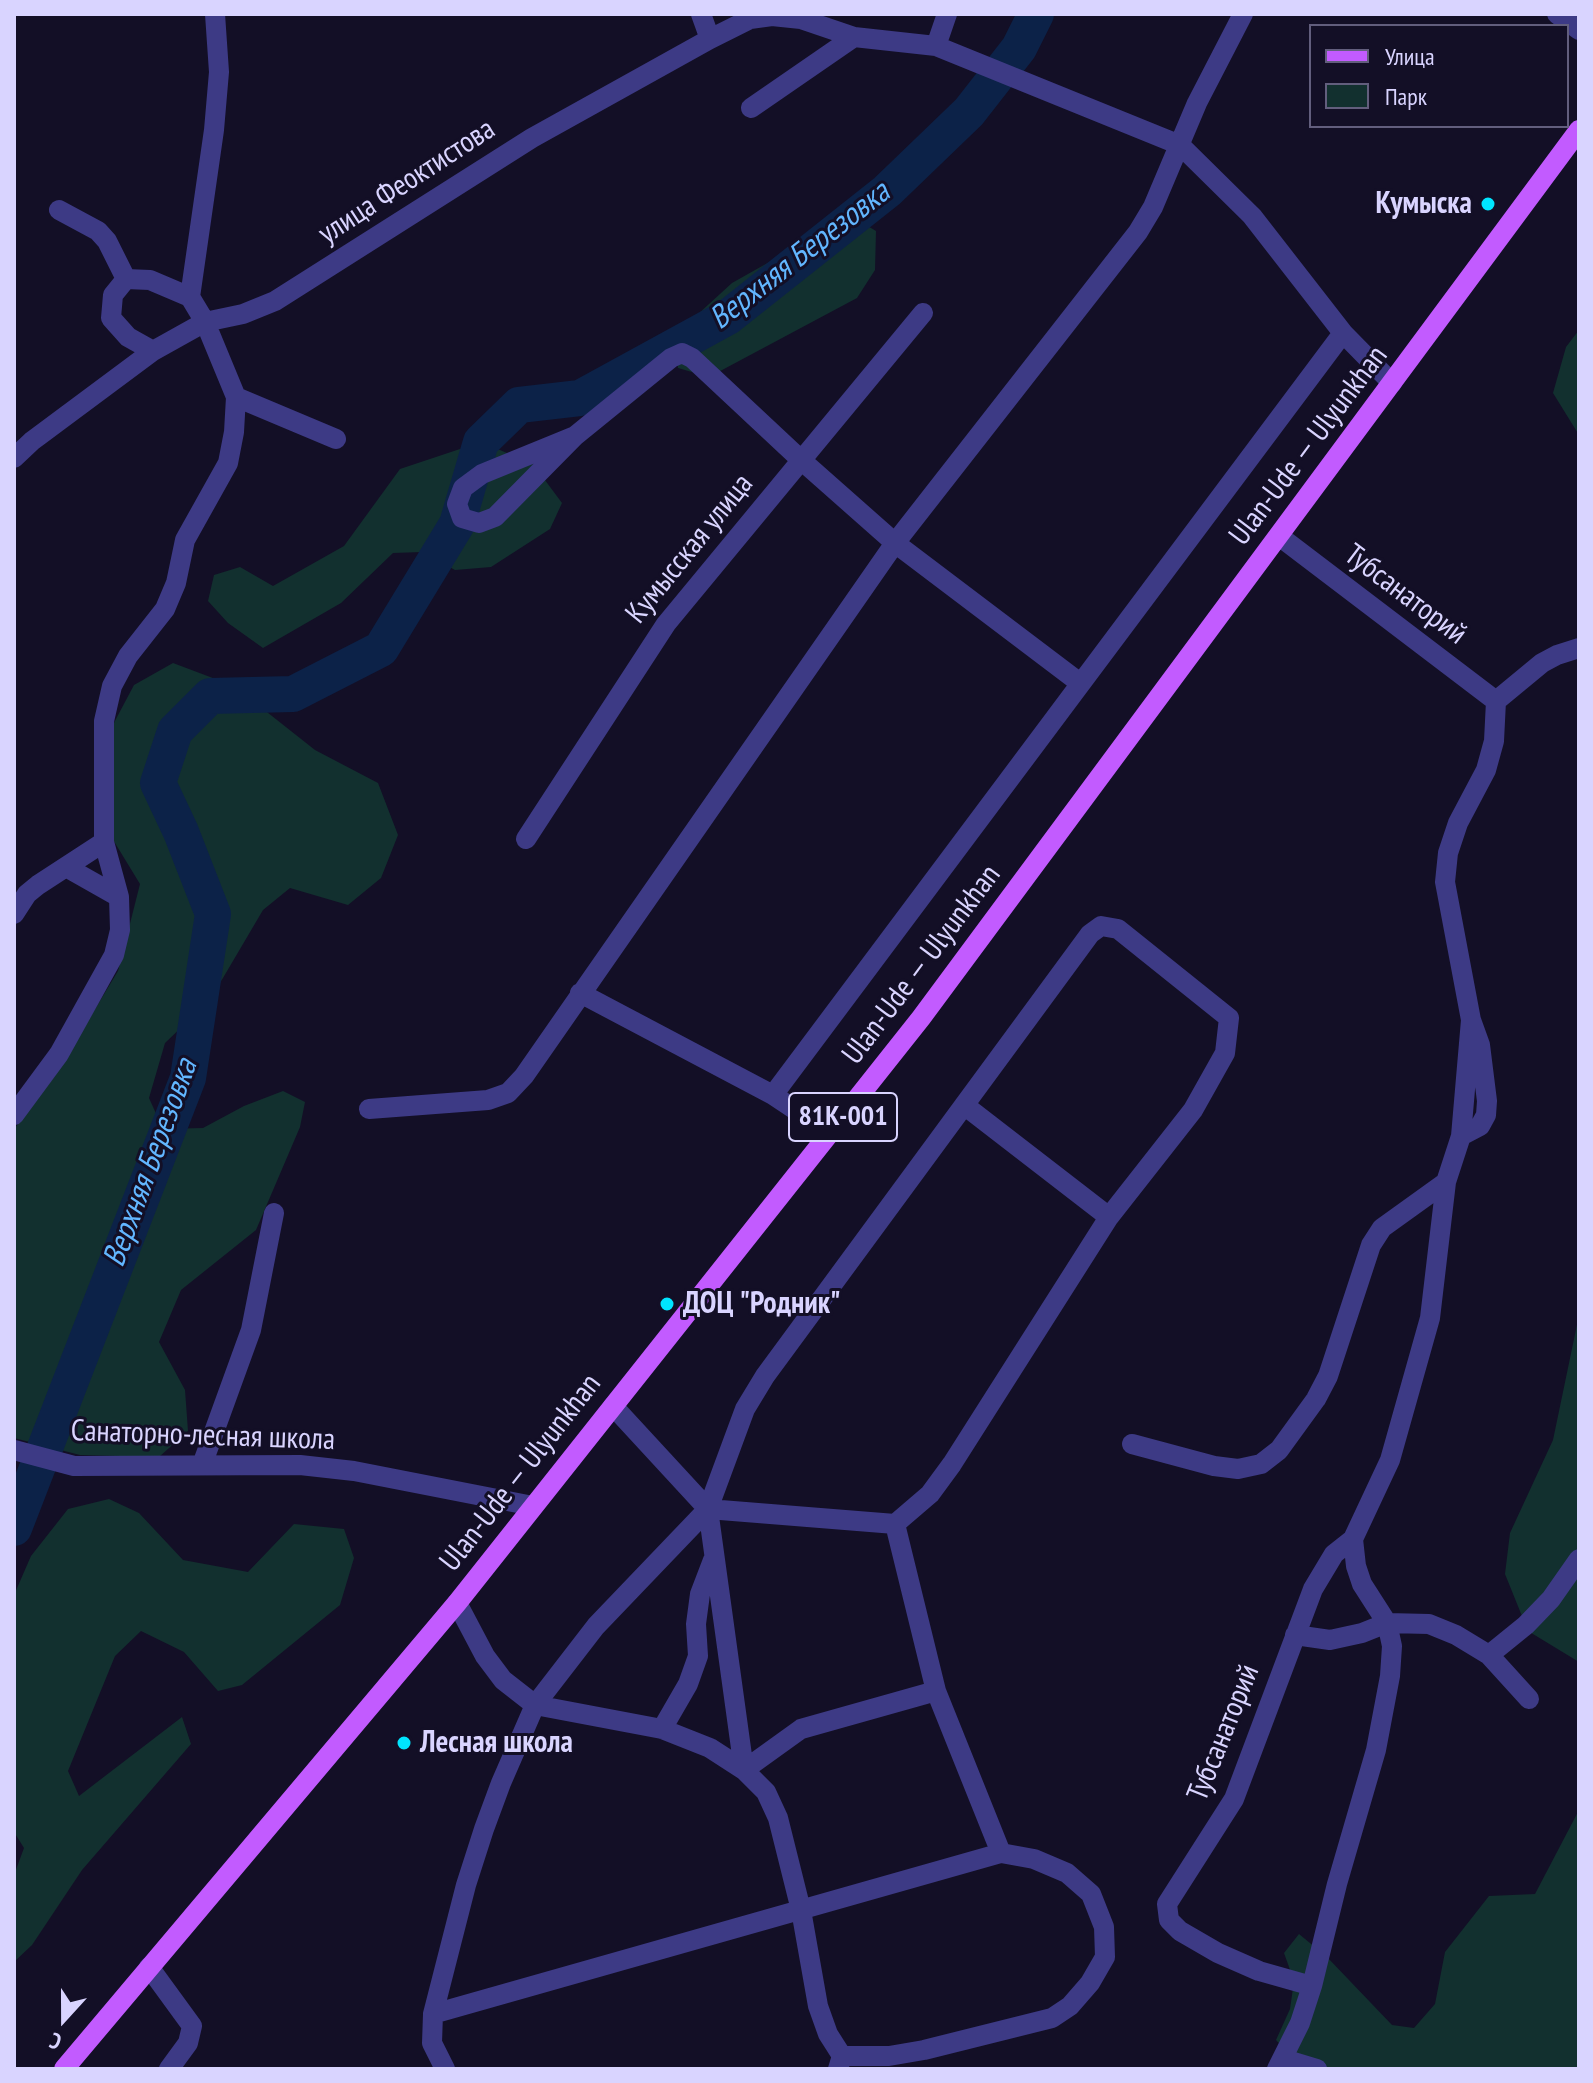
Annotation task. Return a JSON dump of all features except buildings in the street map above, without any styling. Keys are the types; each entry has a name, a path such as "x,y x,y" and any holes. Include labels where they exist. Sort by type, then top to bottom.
{"main road":[{"name":"Ulan-Ude — Ulyunkhan","path":"64,2069 457,1603 921,1018 1579,130"}],"street":[{"path":"190,297 214,130 219,72 215,14"},
{"path":"701,14 710,39"},
{"path":"936,46 947,14"},
{"path":"369,1109 488,1100 508,1093 524,1076 895,543 1138,232 1153,207 1197,103 1243,14"},
{"path":"1557,14 1579,30"},
{"name":"улица Феоктистова","path":"14,458 32,441 153,351 205,322 243,314 275,301 532,138 710,39 750,19 772,16 801,19 854,37 936,46 1180,145 1252,216 1343,333 1392,383"},
{"path":"751,108 854,37"},
{"path":"59,210 98,231 107,241 126,279"},
{"path":"14,1115 59,1054 114,955 120,930 119,897 104,842 104,721 112,686 128,656 165,609 176,583 185,540 228,463 234,432 236,397 205,322 190,297 150,280 126,279"},
{"path":"126,279 113,295 111,318 128,337 153,351"},
{"name":"Кумысская улица","path":"526,839 666,624 923,313"},
{"path":"773,1095 1343,333"},
{"path":"575,436 482,474 463,488 457,504 462,518 479,523 495,517 575,436 671,358 682,353 692,358 895,543 1080,683"},
{"path":"236,397 336,439"},
{"name":"Тубсанаторий","path":"1279,536 1496,701 1494,741 1486,770 1458,823 1448,853 1445,882 1471,1020 1461,1136 1446,1182 1430,1318 1424,1342 1390,1460 1353,1539 1334,1554 1313,1589 1234,1799 1167,1904 1169,1920 1180,1931 1218,1953 1259,1971 1312,1986"},
{"path":"1496,701 1542,663 1579,648"},
{"path":"14,914 27,894 104,842"},
{"path":"66,867 119,897"},
{"path":"445,2069 432,2043 433,2014 466,1885 484,1829 535,1705 596,1626 708,1509 745,1409 765,1376 1090,934 1101,926 1118,929 1229,1018 1225,1053 1193,1110 1109,1217 930,1494 895,1524 708,1509"},
{"path":"580,993 773,1095 830,1133"},
{"path":"964,1105 1109,1217"},
{"path":"1132,1444 1214,1466 1238,1469 1261,1464 1279,1450 1316,1399 1328,1376 1371,1245 1382,1228 1446,1182"},
{"path":"202,1465 251,1330 274,1213"},
{"path":"613,1406 708,1509 744,1770"},
{"name":"Санаторно-лесная школа","path":"14,1450 74,1466 300,1465 354,1471 533,1506"},
{"path":"895,1524 936,1691 1001,1853"},
{"path":"1317,2069 1280,2064 1300,2023 1312,1986 1385,1712 1392,1646 1387,1623 1362,1584 1353,1539"},
{"path":"662,1729 688,1684 698,1656 696,1624 700,1594 715,1557"},
{"path":"1489,1655 1526,1625 1551,1599 1579,1559"},
{"path":"433,2014 801,1910 1001,1853 1034,1859 1067,1873 1091,1894 1104,1927 1105,1957 1090,1983 1070,2006 1052,2018 924,2050 840,2063 818,2006 801,1910 778,1818 766,1792 744,1770 710,1748 662,1729 535,1705 503,1680 485,1656 457,1603"},
{"path":"1295,1635 1330,1640 1362,1633 1387,1623 1429,1624 1456,1635 1489,1655 1529,1699"},
{"path":"744,1770 801,1729 936,1691"},
{"path":"149,1967 192,2026 188,2043 169,2069"}],"green space":[{"path":"851,216 876,231 875,270 857,298 709,377 678,368 674,336 732,283"},
{"path":"1579,330 1579,435 1553,393 1566,347"},
{"path":"481,442 533,464 562,503 550,529 491,567 455,570 422,552 393,553 341,603 263,648 228,623 208,601 214,575 240,567 273,586 344,546 400,469"},
{"path":"173,663 234,686 315,750 378,783 398,835 381,878 348,905 290,888 263,910 210,1000 165,1043 149,1098 163,1129 203,1128 244,1106 283,1091 305,1102 300,1127 256,1230 181,1290 159,1342 185,1390 188,1431 159,1457 80,1455 14,1438 14,1129 54,1077 118,971 140,884 104,825 99,751 134,685"},
{"path":"1579,1315 1579,1662 1528,1631 1505,1574 1510,1533 1553,1440"},
{"path":"109,1499 139,1513 183,1560 248,1572 294,1524 344,1529 354,1558 340,1605 242,1685 218,1691 184,1652 141,1631 115,1656 68,1771 79,1796 182,1717 191,1744 82,1870 32,1945 14,1962 14,1875 24,1848 14,1832 14,1595 31,1556 68,1509"},
{"path":"1579,1810 1579,2069 1302,2069 1276,2040 1290,2009 1294,1981 1284,1953 1299,1934 1327,1957 1392,2025 1414,2028 1435,2004 1445,1952 1489,1896 1535,1894"}],"waterway":[{"name":"Верхняя Березовка","path":"14,1528 188,1078 213,914 158,783 175,731 210,696 293,694 381,649 457,524 481,442 519,405 580,398 728,317 887,191 969,112 1019,48 1036,14"}],"place":[{"name":"Кумыска","path":"1488,204"},
{"name":"ДОЦ \"Родник\"","path":"667,1304"},
{"name":"Лесная школа","path":"404,1743"}]}
